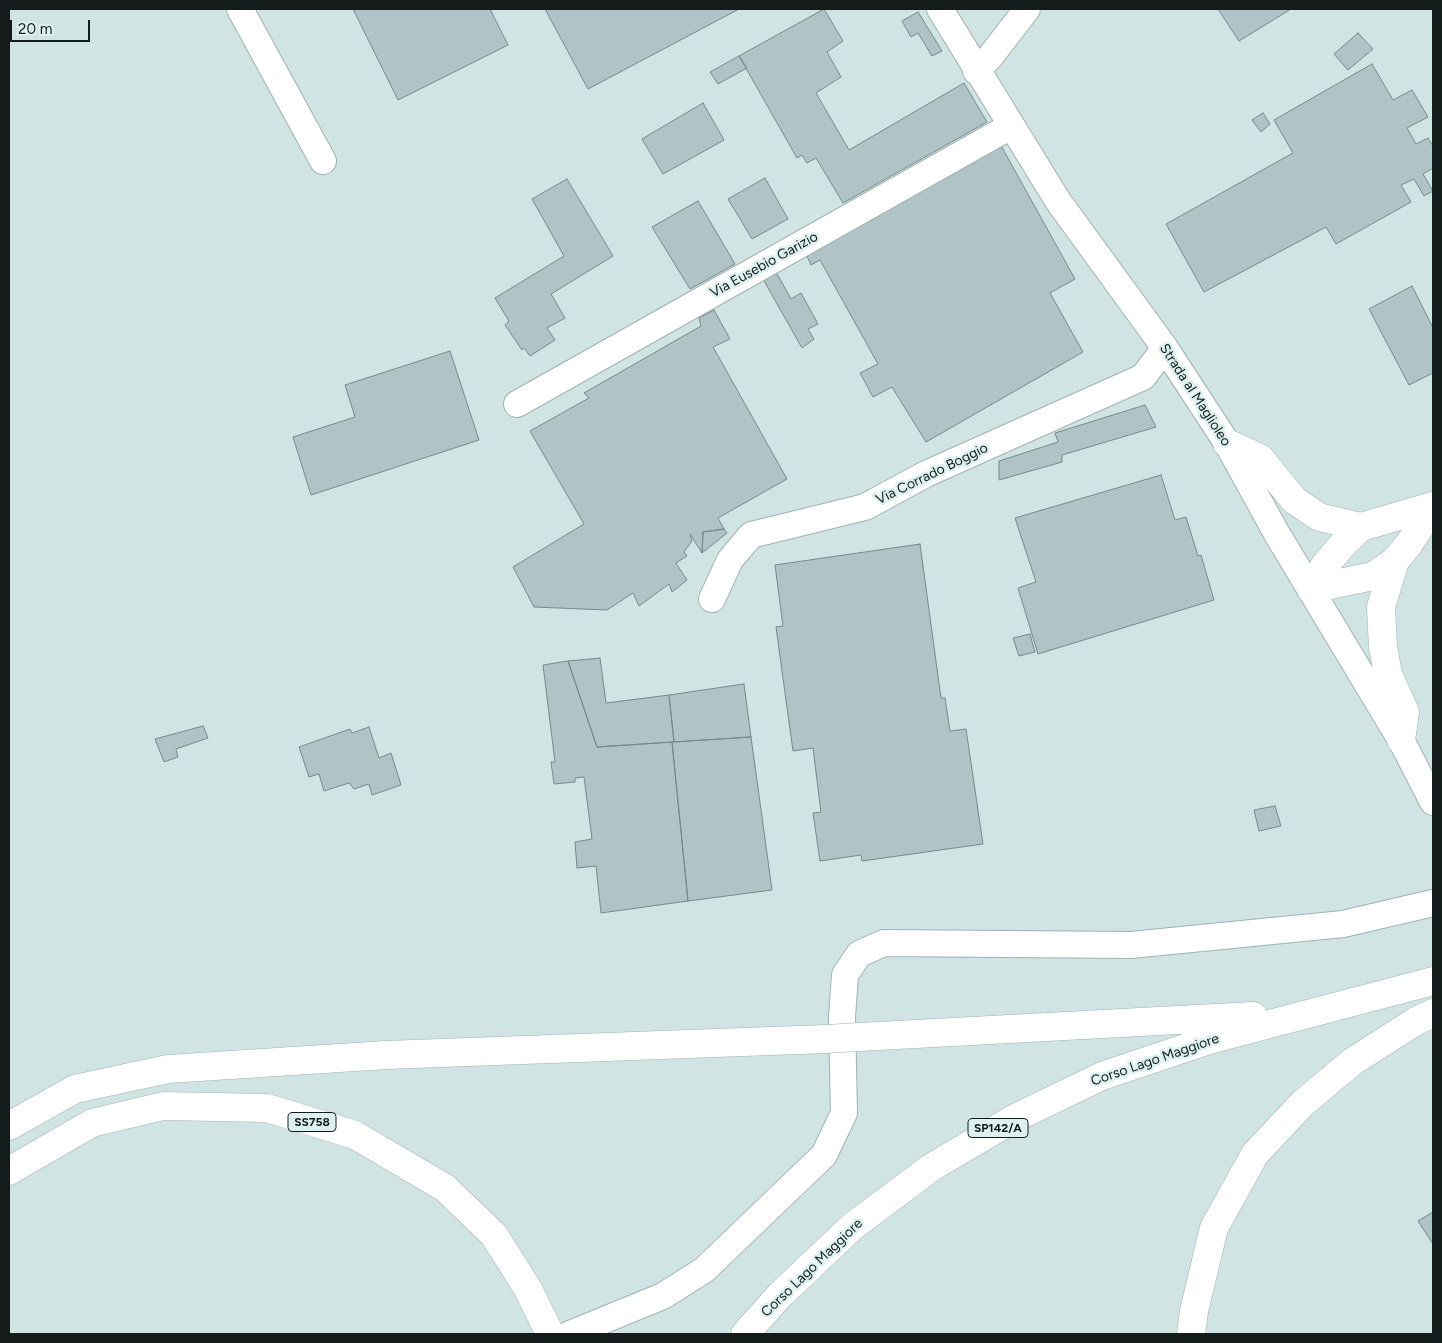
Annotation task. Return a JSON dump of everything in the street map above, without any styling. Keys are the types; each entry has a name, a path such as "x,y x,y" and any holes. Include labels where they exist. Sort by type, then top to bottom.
{"highway":[{"path":"1227,443 1260,458 1294,500 1319,517 1361,526 1433,507"},
{"path":"1311,589 1373,576 1394,561 1409,544 1433,507"},
{"path":"1311,589 1325,566 1361,526"},
{"path":"1394,561 1380,607 1383,648 1388,674 1405,712 1401,740"},
{"name":"Corso Lago Maggiore","path":"745,1334 780,1295 852,1226 932,1167 1015,1118 1102,1076 1209,1040 1433,981"},
{"path":"1191,1334 1194,1311 1214,1228 1254,1154 1303,1103 1352,1062 1416,1021 1433,1013"},
{"path":"9,1126 75,1089 168,1069 386,1055 826,1039 1304,1014"},
{"name":"SS758","path":"9,1171 92,1123 163,1106 267,1108 355,1135 445,1188 494,1235 528,1289 548,1329"}],"street":[{"path":"240,9 323,161"},
{"name":"Strada al Maglioleo","path":"940,9 976,71 1058,201 1165,348 1227,443 1401,740 1433,802"},
{"path":"976,71 1027,9"},
{"name":"Via Eusebio Garizio","path":"517,404 1012,126"},
{"name":"Via Corrado Boggio","path":"712,599 730,560 751,535 866,507 926,474 1142,377 1165,348"},
{"path":"570,1334 663,1296 704,1270 824,1155 844,1112 842,1017 845,975 859,954 884,943 1131,944 1343,924 1433,903"}],"building":[{"path":"353,9 490,9 508,45 398,100"},
{"path":"545,9 739,9 588,89"},
{"path":"824,9 843,41 827,52 841,77 816,93 849,150 964,83 987,122 843,203 816,158 807,163 802,155 797,158 739,56"},
{"path":"1218,9 1291,9 1239,41"},
{"path":"918,12 942,51 932,56 918,33 911,37 902,21"},
{"path":"1358,33 1373,49 1348,70 1334,54"},
{"path":"739,56 747,68 718,84 710,72"},
{"path":"1372,64 1393,100 1412,90 1428,117 1407,128 1416,144 1428,138 1433,146 1433,168 1423,174 1433,191 1424,196 1414,179 1401,185 1411,202 1336,244 1326,227 1204,292 1166,224 1293,153 1274,120"},
{"path":"703,103 724,140 663,174 642,139"},
{"path":"1263,113 1270,124 1261,132 1252,120"},
{"path":"999,142 1075,279 1050,293 1083,352 926,442 892,387 873,397 860,373 878,364 820,260 811,265 806,254"},
{"path":"765,178 788,219 752,239 728,199"},
{"path":"567,179 613,256 551,294 565,318 547,328 555,340 530,356 524,348 522,350 505,325 509,321 495,298 564,256 532,199"},
{"path":"698,201 735,264 690,289 652,227"},
{"path":"776,272 791,299 801,293 818,324 808,329 814,339 802,348 763,279"},
{"path":"1412,286 1433,328 1433,373 1409,385 1369,309"},
{"path":"714,310 730,339 713,347 787,479 718,518 724,529 703,532 702,553 690,534 692,541 684,552 687,556 676,563 687,580 672,592 669,584 639,606 633,593 607,610 534,607 513,567 584,524 530,431 589,398 584,393 701,326 699,318"},
{"path":"450,351 479,440 311,495 293,437 355,417 345,385"},
{"path":"1145,405 1156,427 1062,455 1062,462 999,480 999,461 1058,442 1055,433"},
{"path":"1161,475 1175,520 1186,517 1198,556 1201,555 1214,600 1038,654 1018,588 1036,582 1015,518"},
{"path":"724,529 727,533 702,553 703,532"},
{"path":"920,544 941,698 945,698 950,731 966,729 983,844 862,861 861,855 820,861 813,813 821,812 813,748 793,751 776,627 783,626 775,565"},
{"path":"1030,634 1035,652 1019,656 1013,638"},
{"path":"600,658 606,703 669,695 674,742 597,747 568,661"},
{"path":"568,661 597,747 672,742 688,901 601,913 596,866 577,868 575,842 592,839 584,777 575,778 575,782 554,784 551,762 555,762 543,665"},
{"path":"744,684 751,737 674,742 669,695"},
{"path":"203,726 208,738 176,749 178,757 164,762 155,739"},
{"path":"369,727 379,758 391,753 401,785 372,795 369,784 354,789 349,783 324,791 319,774 309,777 299,747 350,729 352,733"},
{"path":"751,737 772,890 688,901 672,742"},
{"path":"1275,806 1281,826 1259,831 1254,810"},
{"path":"1433,1212 1433,1244 1418,1221"}]}
